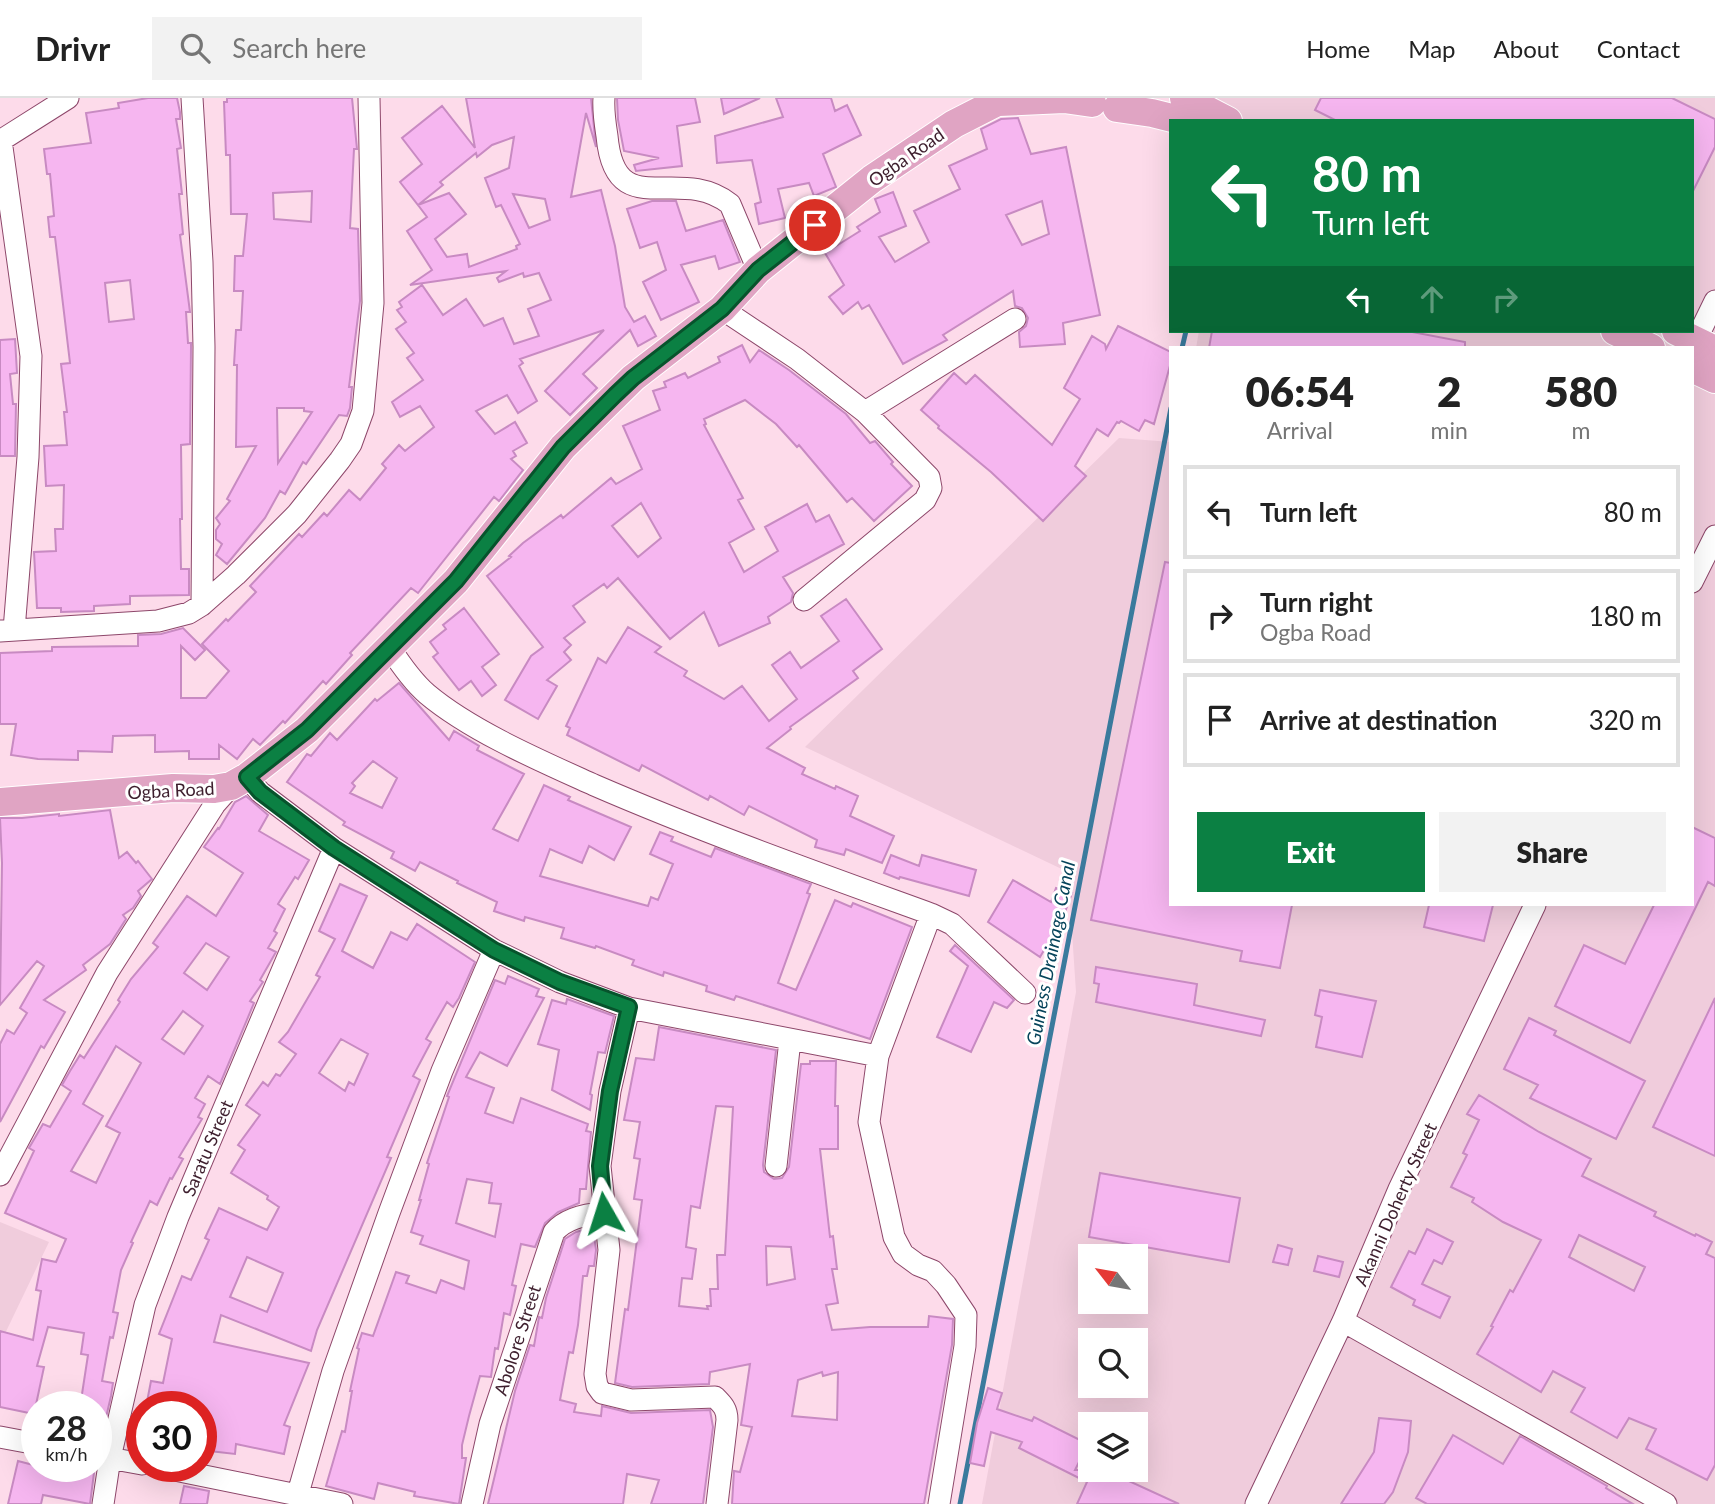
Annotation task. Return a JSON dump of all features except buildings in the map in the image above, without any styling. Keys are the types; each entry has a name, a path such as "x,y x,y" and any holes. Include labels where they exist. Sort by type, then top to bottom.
{"main road":[{"path":"1184,98 1224,119"},
{"name":"Ogba Road","path":"0,802 173,788 214,789 239,781 307,730 456,581 563,447 633,378 722,309 758,270 872,179 954,124 1002,100 1064,99 1108,102 1176,119"},
{"path":"1619,333 1647,346"},
{"path":"1694,369 1715,379"}],"street":[{"path":"68,98 1,141 31,356 28,444 7,631 158,621 189,613 236,575 297,514 340,460 358,428 364,400 373,303 369,98"},
{"path":"192,98 201,238 204,347 202,605"},
{"path":"604,98 608,155 620,178 635,187 693,188 721,197 730,204 758,270"},
{"path":"1696,340 1715,301"},
{"path":"722,309 797,359 865,412 929,477 931,488 925,500 804,600"},
{"path":"865,412 1015,319"},
{"path":"1694,578 1715,536"},
{"path":"390,648 425,692 449,711 553,767 696,828 952,924 1025,993"},
{"path":"0,1175 107,973 215,804 239,781 260,792 334,848 494,950 560,982 629,1007 878,1056"},
{"name":"Saratu Street","path":"112,1424 145,1305 178,1217 334,848"},
{"name":"Akanni Doherty Street","path":"1256,1504 1343,1321 1399,1189 1535,906"},
{"path":"931,914 878,1056 869,1122 894,1237 903,1254 918,1265 933,1271 946,1285 966,1315 965,1346 939,1504"},
{"path":"296,1499 333,1371 389,1213 442,1071 494,950"},
{"path":"629,1007 610,1091 600,1166 609,1250 595,1374 597,1386 601,1393 631,1401 715,1397 727,1412 717,1504"},
{"path":"776,1166 790,1040"},
{"name":"Abolore Street","path":"472,1504 490,1424 554,1232 558,1227 583,1214 604,1213"},
{"path":"1343,1321 1666,1504"},
{"path":"0,1437 21,1441"},
{"path":"217,1481 296,1499 342,1504"},
{"name":"Saratu Street","path":"103,1482 103,1504"}],"shaded area":[{"path":"1203,98 1715,98 1715,1504 982,1504 1076,992 1068,872 805,747 1119,438 1169,442 1169,906 1694,906 1694,346 1196,346 1199,333 1694,333 1694,119 1207,119"},
{"path":"0,1222 49,1242 0,1344"}],"waterway":[{"name":"Guiness Drainage Canal","path":"1182,346 1186,333"},
{"name":"Guiness Drainage Canal","path":"960,1504 1169,418"}],"route":[{"path":"604,1213 600,1166 610,1091 629,1007 560,982 494,950 334,848 260,792 247,777 307,730 456,581 563,447 615,395 722,309 758,270 815,225"}]}
